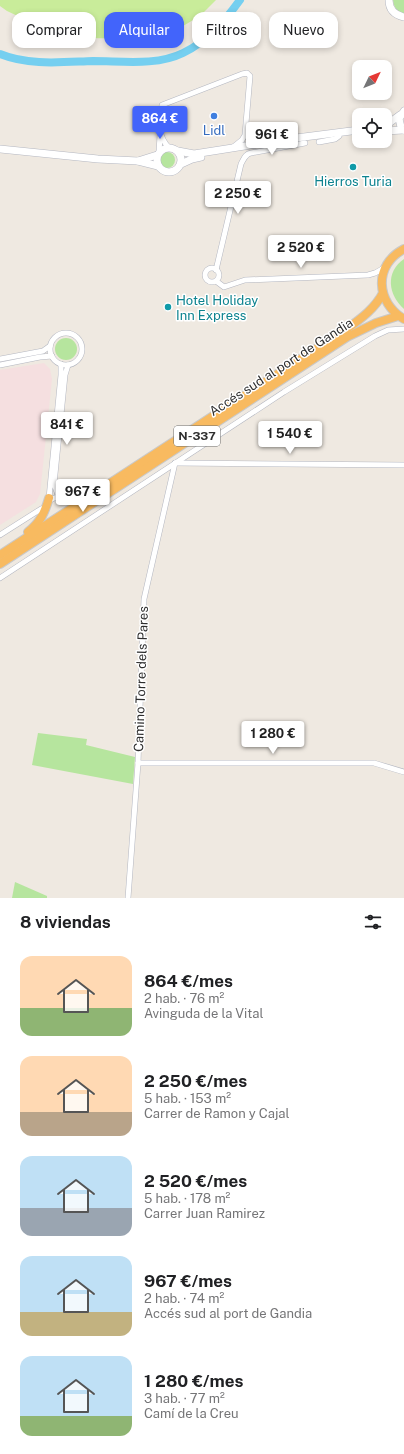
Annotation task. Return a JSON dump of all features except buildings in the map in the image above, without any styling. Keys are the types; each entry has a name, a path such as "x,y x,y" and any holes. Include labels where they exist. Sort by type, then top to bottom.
{"highway":[{"path":"383,293 382,280 385,268 392,257 404,249"},
{"name":"Accés sud al port de Gandia","path":"383,293 388,306 401,317"},
{"name":"Accés sud al port de Gandia","path":"0,555 348,328 365,315 379,301 383,293"},
{"name":"Accés sud al port de Gandia","path":"0,564 347,337 385,319 401,317"},
{"path":"0,551 38,523 46,508 49,498"}],"main road":[{"path":"389,0 391,9 402,17 404,25"},
{"path":"392,120 403,111"},
{"path":"403,111 399,123 404,130"},
{"path":"392,131 404,130"},
{"path":"138,161 158,154 164,148 194,154 352,131"},
{"path":"0,149 98,159 138,161 158,166 164,171 172,172 179,168 181,164 192,159 352,135"},
{"path":"178,151 181,157 181,164"},
{"path":"158,154 158,166"}],"street":[{"path":"158,154 162,104 245,73 250,76 245,135 247,140 255,145"},
{"path":"160,132 162,139 170,148"},
{"path":"232,148 240,142 245,135"},
{"path":"318,142 335,139 339,136"},
{"path":"216,270 241,164 248,153 305,143"},
{"path":"216,281 219,275 216,270 210,268 206,272 205,276 209,281 216,281 224,287 237,282 250,280 368,275 385,268"},
{"path":"0,578 284,392 375,336 388,330 404,329"},
{"path":"0,359 43,351 50,346 52,341 60,334 71,334 77,338 81,346 80,355 76,362 68,365 57,363 52,356 50,346"},
{"path":"0,365 52,356"},
{"path":"61,364 62,375 49,498 52,499 57,498 58,495 55,481 65,375 68,365"},
{"path":"175,463 404,464"},
{"name":"Camino Torre dels Pares","path":"128,898 138,763 144,599 175,463"},
{"path":"0,535 41,509"},
{"path":"138,763 374,763 404,772"}],"shaded area":[{"path":"44,363 50,369 52,379 40,494 36,502 0,525 0,370"}],"green space":[{"path":"0,0 216,0 204,12 192,12 192,21 184,25 184,12 104,12 104,38 96,38 96,12 12,12 12,13 0,6"},
{"path":"393,0 404,0 404,14 396,9"},
{"path":"167,152 174,157 175,160 170,167 167,168 160,163 159,160 164,153"},
{"path":"404,259 404,309 395,297 392,290 391,277 398,264"},
{"path":"66,338 74,341 77,349 74,357 66,360 58,357 55,349 58,341"},
{"path":"38,733 87,739 86,745 135,757 133,784 32,765"},
{"path":"15,882 47,896 47,898 12,898"}],"waterway":[{"path":"0,54 11,58 34,62 139,62 162,60 183,53 208,37 222,23 240,0"}],"place":[{"name":"Lidl","path":"214,116"},
{"name":"Hierros Turia","path":"353,167"},
{"name":"Hotel Holiday Inn Express","path":"168,307"}]}
